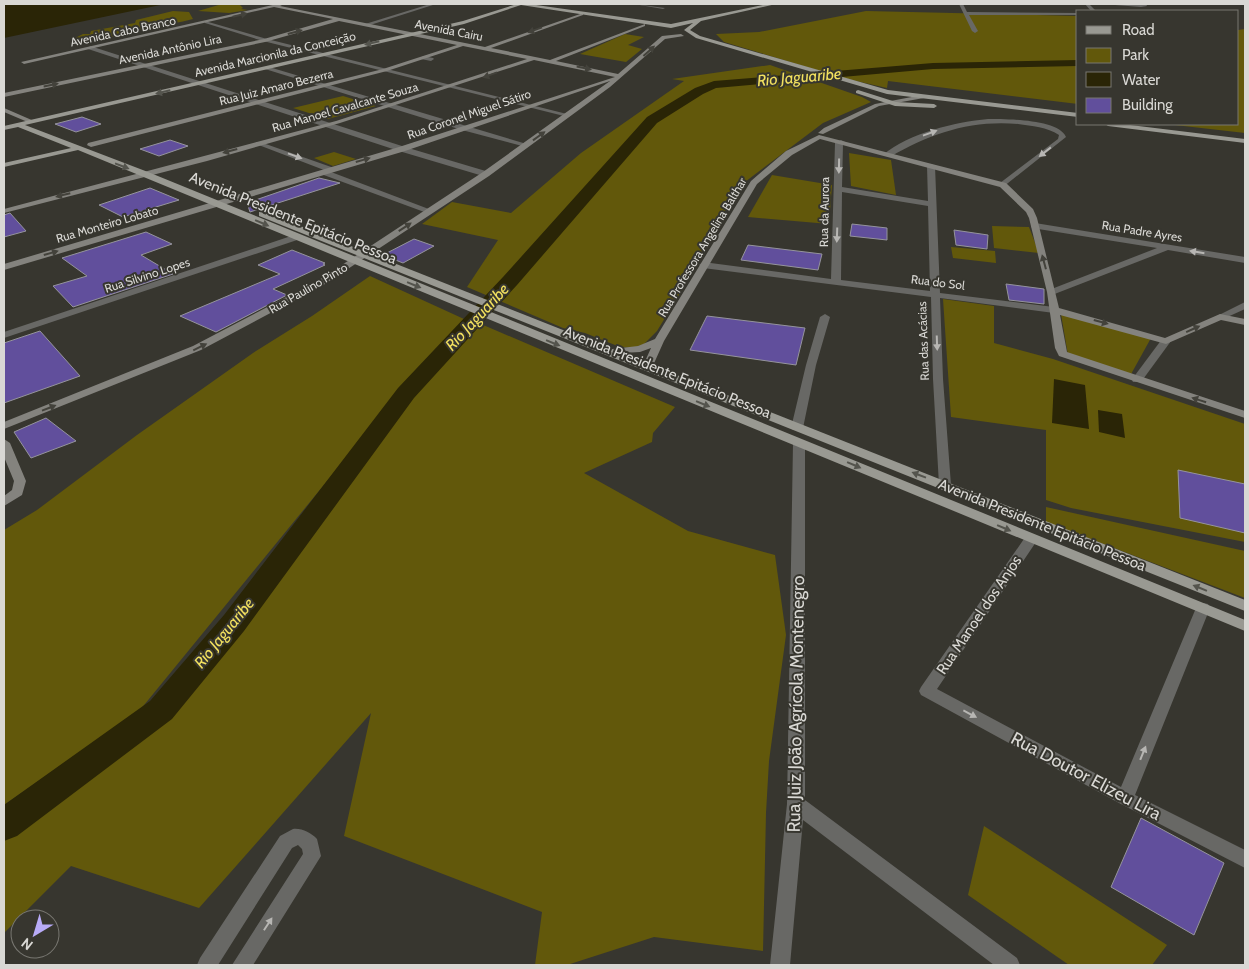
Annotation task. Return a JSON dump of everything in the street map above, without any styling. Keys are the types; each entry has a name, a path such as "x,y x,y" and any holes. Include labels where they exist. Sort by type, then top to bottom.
{"main road":[{"path":"520,4 658,25 676,26 774,4"},
{"name":"Avenida Marcionila da Conceição","path":"4,128 464,22 520,4"},
{"path":"698,37 689,32 688,28 696,23 780,4"},
{"path":"612,18 698,37 887,92 932,99 1076,115"},
{"path":"681,36 766,62 875,100 906,105"},
{"path":"875,100 892,99 895,96 887,92"},
{"path":"932,99 912,100 920,104 1076,120"},
{"path":"887,102 906,105 956,107"},
{"name":"Avenida Presidente Epitácio Pessoa","path":"32,122 522,316 647,368 1031,539 1245,626"},
{"name":"Avenida Presidente Epitácio Pessoa","path":"18,125 144,174 440,295 508,325 798,435 945,485 1245,606"},
{"path":"1116,125 1245,141"},
{"path":"1163,125 1245,135"},
{"path":"4,165 91,145"}],"street":[{"name":"Avenida Cabo Branco","path":"24,62 285,4"},
{"path":"365,24 434,4"},
{"path":"636,4 664,6 658,25"},
{"path":"961,4 975,30"},
{"path":"1104,4 1127,6 1144,6 1144,4"},
{"name":"Avenida Cairu","path":"274,6 620,76"},
{"path":"966,13 1024,11 1076,14"},
{"path":"485,48 581,14"},
{"name":"Avenida Antônio Lira","path":"4,95 265,40 340,20"},
{"path":"206,22 323,55 568,115"},
{"path":"552,61 643,25"},
{"name":"Rua Paulino Pinto","path":"4,426 197,348 292,298 355,261 486,174 608,86 664,37 672,35 681,36"},
{"name":"Rua Juiz Amaro Bezerra","path":"91,145 427,59 464,44"},
{"path":"90,48 402,149 486,174"},
{"name":"Rua Manoel Cavalcante Souza","path":"4,211 158,171 390,106 456,87 536,58"},
{"path":"267,68 464,129 526,145"},
{"name":"Rua Coronel Miguel Sátiro","path":"229,200 402,149 620,76"},
{"path":"601,82 608,86"},
{"name":"Rua Professora Angelina Balthar","path":"647,368 659,341 754,183 789,153 821,136 875,100 887,102 922,97"},
{"name":"Avenida Presidente Epitácio Pessoa","path":"4,110 32,122"},
{"name":"Avenida Presidente Epitácio Pessoa","path":"4,119 18,125"},
{"path":"887,155 928,133 979,122 1010,121 1038,125 1062,134 1063,137 1060,140 1003,185"},
{"name":"Rua da Aurora","path":"835,125 839,140 836,282"},
{"path":"821,136 1003,185 1030,211 1052,292 1060,348 1063,354 1137,380 1245,414"},
{"path":"258,143 430,211"},
{"name":"Rua das Acácias","path":"932,166 945,485"},
{"path":"838,189 933,204"},
{"name":"Rua Monteiro Lobato","path":"4,267 229,200"},
{"name":"Rua Padre Ayres","path":"1035,226 1245,260"},
{"name":"Rua Silvino Lopes","path":"4,335 297,237"},
{"path":"1052,292 1167,247"},
{"name":"Rua do Sol","path":"703,265 1054,310 1166,341"},
{"path":"1137,380 1166,341 1245,305"},
{"path":"798,435 811,365 825,317"},
{"path":"1220,317 1245,322"},
{"path":"608,352 640,349 659,341"},
{"name":"Rua Juiz João Agrícola Montenegro","path":"780,965 796,804 798,435"},
{"path":"4,443 20,481 18,492 4,502"},
{"name":"Rua Manoel dos Anjos","path":"927,691 1031,539"},
{"path":"1124,798 1203,608"},
{"name":"Rua Doutor Elizeu Lira","path":"927,691 1124,798 1245,859"},
{"path":"796,804 1010,965"},
{"path":"208,965 286,842 294,836 300,837 311,845 312,856 242,965"}],"green space":[{"path":"222,4 239,4 243,8 241,9 248,10 229,13 198,11"},
{"path":"173,11 189,12 193,19 91,41 71,40 83,34 90,34 91,31 135,23 136,20"},
{"path":"866,11 1076,16 1076,104 888,81 887,88 843,78 724,42 716,34 759,32"},
{"path":"1245,29 1245,133 1175,125 1239,125 1239,30"},
{"path":"625,34 644,37 628,45 642,49 626,62 580,54"},
{"path":"770,65 862,97 871,102 823,123 741,185 679,295 657,331 644,344 633,348 620,347 585,333 563,328 467,287 498,240 422,224 452,202 511,213 581,153 684,81 672,79"},
{"path":"343,96 376,106 328,119 293,108"},
{"path":"334,152 356,159 333,166 314,158"},
{"path":"849,153 891,160 896,195 851,186"},
{"path":"772,175 832,185 829,224 748,217"},
{"path":"992,226 1029,227 1039,253 994,248"},
{"path":"951,247 995,251 996,263 953,258"},
{"path":"370,276 464,319 332,475 140,710 4,805 4,530 37,510 137,435 253,353 312,316"},
{"path":"943,299 994,306 994,343 1053,359 1245,424 1245,542 1071,508 1046,500 1046,430 951,417"},
{"path":"1061,314 1151,338 1130,376 1068,355"},
{"path":"474,321 675,407 653,433 652,442 584,473 688,531 775,555 786,635 769,761 763,951 654,937 567,965 535,965 542,912 344,836 371,713 199,908 71,866 28,909 10,909 10,927 4,933 4,823 161,710 406,393"},
{"path":"1046,507 1245,551 1245,598 1046,522"},
{"path":"984,826 1167,945 1152,965 1069,965 968,895"}],"water":[{"path":"4,4 165,4 4,38"},
{"path":"1054,379 1085,385 1089,429 1052,423"},
{"path":"1098,410 1122,414 1125,438 1099,432"}],"building":[{"path":"82,117 101,124 76,132 55,124"},
{"path":"170,140 188,146 159,156 140,149"},
{"path":"319,178 340,183 250,212 247,203"},
{"path":"150,188 179,200 123,217 99,205"},
{"path":"10,213 26,231 4,237 4,215"},
{"path":"852,224 887,228 887,240 850,236"},
{"path":"954,230 988,235 987,249 956,245"},
{"path":"146,232 172,244 141,255 173,274 73,307 53,286 87,276 62,258"},
{"path":"414,239 434,246 403,263 383,255"},
{"path":"748,245 822,254 818,270 741,260"},
{"path":"292,250 325,263 323,264 325,265 273,289 287,295 216,332 180,316 280,274 258,265"},
{"path":"1006,284 1044,289 1044,304 1009,300"},
{"path":"707,316 805,328 796,365 690,350"},
{"path":"40,331 80,376 4,403 4,343"},
{"path":"46,418 76,441 31,458 14,432"},
{"path":"1178,470 1245,484 1245,533 1180,518"},
{"path":"1141,818 1224,863 1194,935 1111,887"}],"waterway":[{"name":"Rio Jaguaribe","path":"4,825 161,710 234,623 406,393 510,281 652,120 699,91 714,85 933,66 1076,63"},
{"name":"Rio Jaguaribe","path":"1239,79 1245,80"}]}
